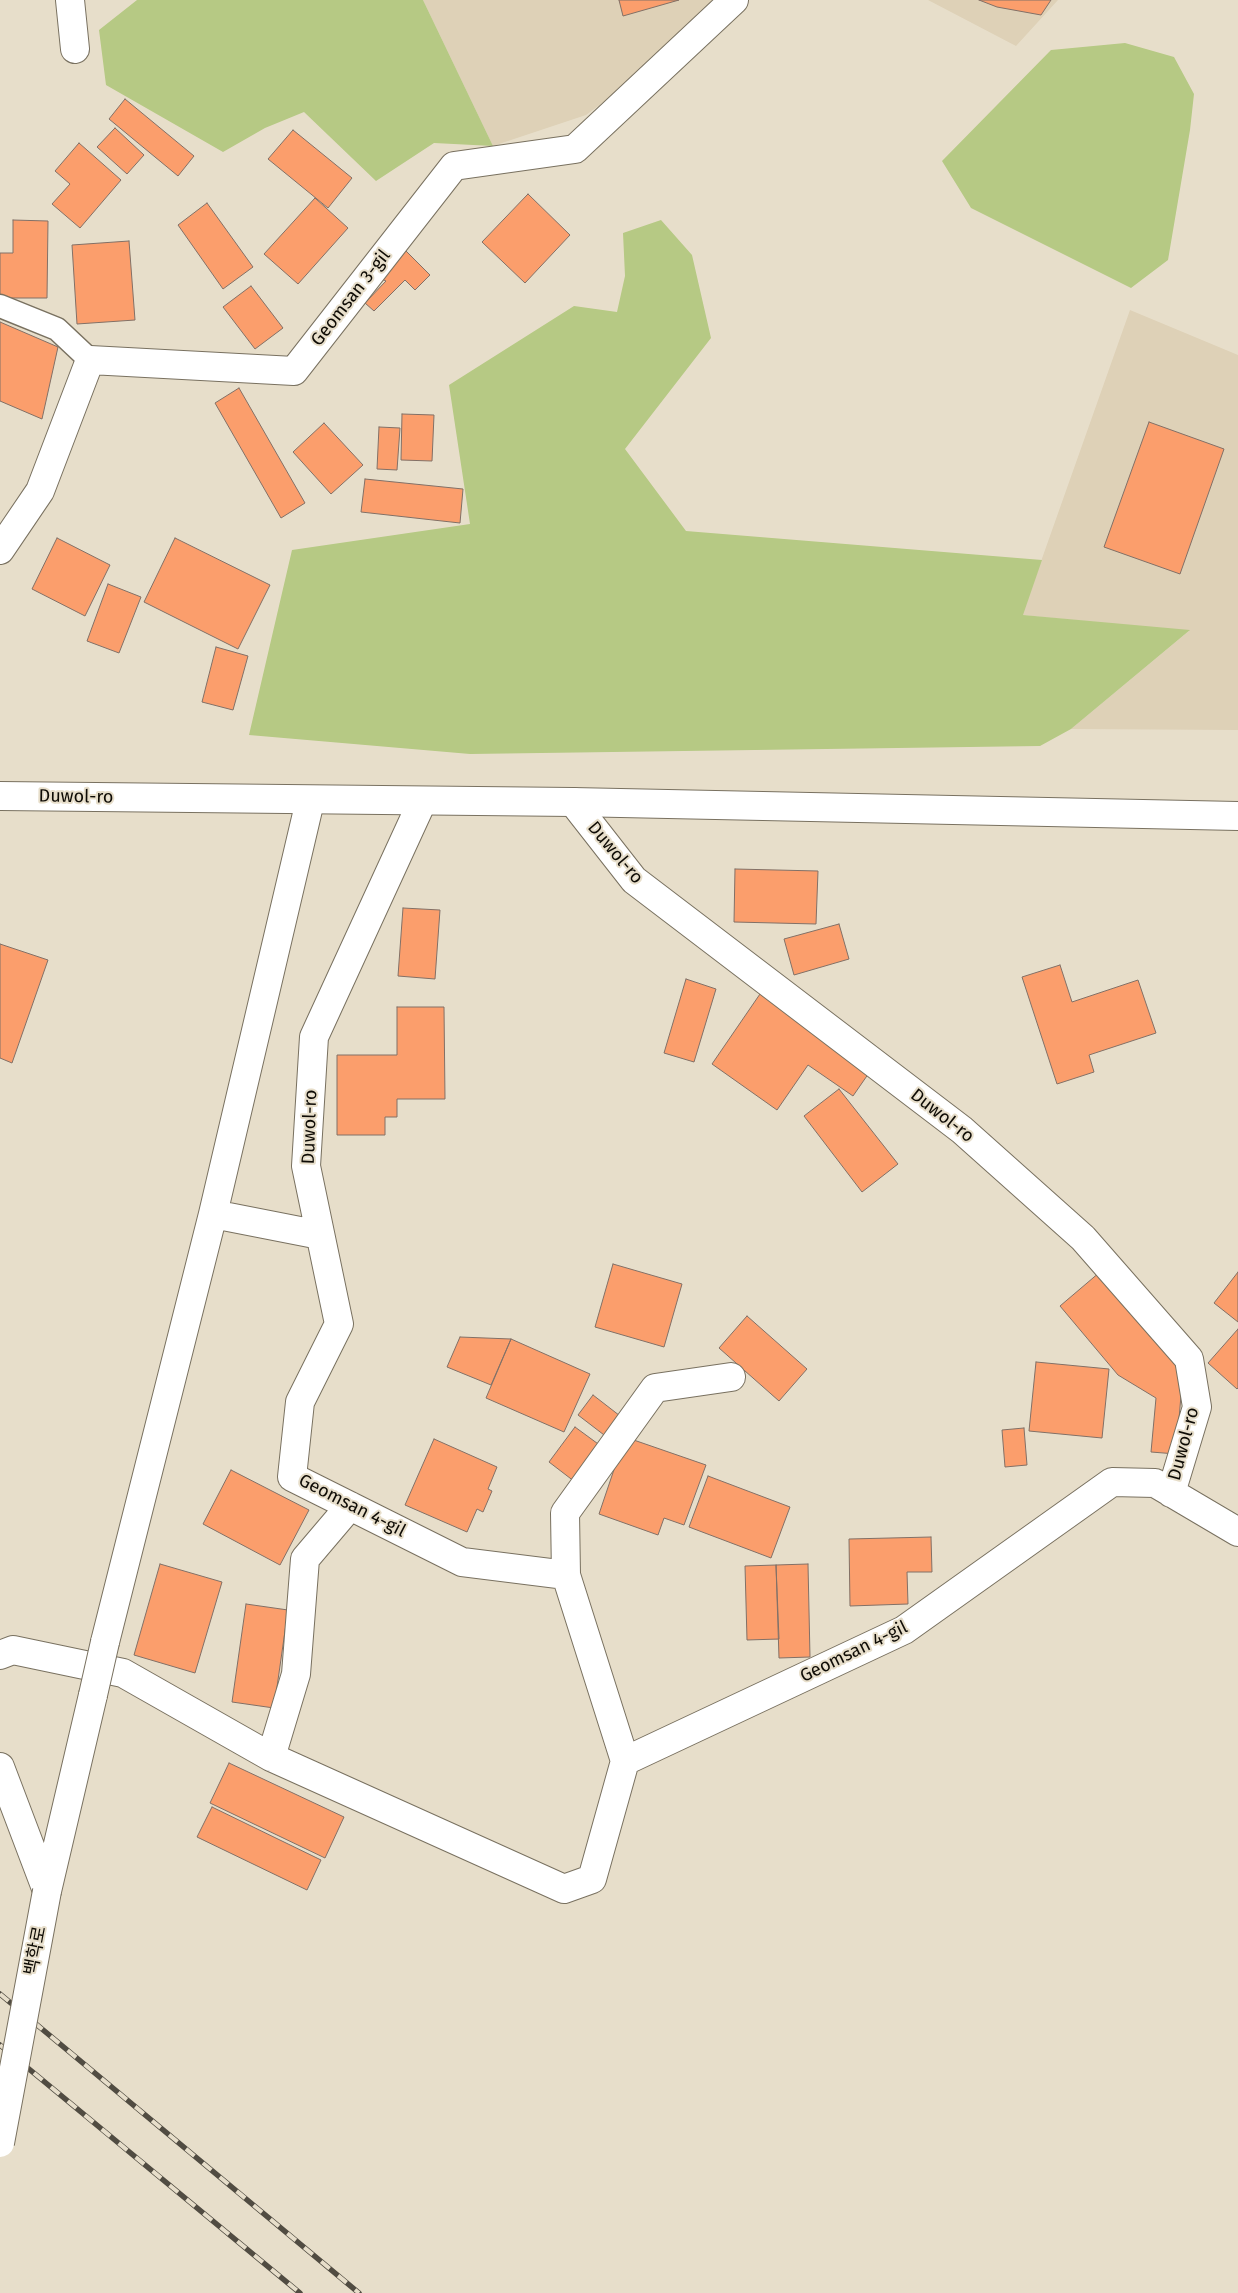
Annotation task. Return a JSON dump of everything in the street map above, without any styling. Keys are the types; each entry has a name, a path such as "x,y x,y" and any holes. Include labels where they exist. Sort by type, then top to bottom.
{"street":[{"path":"70,0 75,49"},
{"name":"Geomsan 3-gil","path":"90,360 294,371 454,166 575,149 734,0"},
{"path":"0,550 40,491 90,360"},
{"name":"Duwol-ro","path":"0,796 310,801 573,802 1238,816"},
{"name":"백학로","path":"0,2143 47,1891 105,1642 213,1214 310,801"},
{"name":"Duwol-ro","path":"320,1235 306,1166 314,1037 422,802"},
{"name":"Duwol-ro","path":"573,802 634,880 962,1130 1083,1238 1189,1359 1197,1408 1171,1493"},
{"path":"213,1214 320,1235"},
{"name":"Geomsan 4-gil","path":"320,1235 339,1324 300,1402 292,1478 462,1562 566,1575"},
{"path":"0,1655 13,1650 123,1674 271,1757 564,1889 592,1878 626,1761 566,1575 565,1513 655,1388 731,1377"},
{"name":"Geomsan 4-gil","path":"626,1761 904,1630 1112,1482 1155,1484 1238,1532"},
{"path":"271,1757 296,1674 304,1559 350,1506"},
{"path":"0,1767 47,1891"}],"lane":[{"path":"0,306 57,329 90,360"}],"shaded area":[{"path":"423,0 741,0 586,115 493,146"},
{"path":"928,0 1058,0 1016,46"},
{"path":"1130,310 1238,355 1238,730 1071,729 1189,631 1022,615"}],"green space":[{"path":"137,0 423,0 493,146 434,143 376,181 304,112 265,128 223,152 106,85 99,30"},
{"path":"1125,43 1174,57 1194,94 1190,130 1168,260 1131,288 971,208 942,161 1051,50"},
{"path":"661,220 692,255 711,338 625,449 686,531 1042,560 1023,615 1190,630 1071,729 1040,746 470,754 249,735 292,550 470,524 449,385 574,306 617,312 625,276 623,233"}],"building":[{"path":"619,0 679,0 623,16"},
{"path":"979,0 1051,0 1041,15 997,7"},
{"path":"125,99 194,156 178,176 109,119"},
{"path":"115,128 144,155 127,174 97,147"},
{"path":"293,130 352,178 328,208 268,159"},
{"path":"79,143 121,180 80,228 52,204 70,184 55,171"},
{"path":"528,194 570,235 525,283 482,242"},
{"path":"315,198 348,228 298,284 264,254"},
{"path":"207,203 253,267 223,289 178,225"},
{"path":"13,220 48,221 47,298 0,298 0,253 13,253"},
{"path":"129,241 135,320 77,324 72,245"},
{"path":"403,248 430,275 415,290 405,280 374,311 365,303 386,281 375,276"},
{"path":"251,286 283,328 255,349 223,307"},
{"path":"0,322 58,347 42,419 0,401"},
{"path":"239,388 305,503 281,518 215,403"},
{"path":"402,414 434,415 432,461 401,460"},
{"path":"1149,422 1224,449 1180,574 1104,547"},
{"path":"324,423 363,465 331,494 293,452"},
{"path":"379,427 400,428 397,470 377,469"},
{"path":"365,479 463,489 460,523 361,512"},
{"path":"57,538 110,565 85,616 32,589"},
{"path":"175,538 270,585 238,649 144,602"},
{"path":"108,584 141,597 119,653 87,641"},
{"path":"216,647 248,656 233,710 202,702"},
{"path":"735,869 818,871 816,924 734,922"},
{"path":"403,908 440,910 435,979 398,976"},
{"path":"839,924 849,959 794,975 784,939"},
{"path":"0,944 48,960 12,1063 0,1058"},
{"path":"1060,965 1072,1002 1138,980 1156,1033 1089,1055 1094,1072 1057,1084 1022,977"},
{"path":"686,979 716,989 694,1062 664,1053"},
{"path":"760,994 871,1070 853,1096 808,1065 777,1110 712,1064"},
{"path":"397,1007 444,1007 445,1099 397,1099 397,1117 385,1117 385,1135 337,1135 337,1055 397,1055"},
{"path":"839,1089 898,1164 862,1192 804,1116"},
{"path":"613,1264 682,1284 664,1347 595,1327"},
{"path":"1100,1272 1183,1372 1176,1454 1151,1452 1156,1398 1118,1375 1060,1306"},
{"path":"1238,1272 1238,1322 1214,1303"},
{"path":"747,1316 807,1369 779,1401 719,1348"},
{"path":"1238,1329 1238,1388 1237,1389 1208,1363"},
{"path":"460,1337 511,1339 491,1385 447,1367"},
{"path":"511,1339 590,1374 564,1432 486,1398"},
{"path":"1036,1362 1109,1369 1102,1438 1029,1431"},
{"path":"593,1395 624,1419 608,1438 578,1415"},
{"path":"575,1427 605,1449 579,1485 549,1462"},
{"path":"1024,1428 1027,1465 1005,1467 1002,1430"},
{"path":"625,1437 706,1465 684,1525 664,1518 658,1535 599,1514"},
{"path":"434,1439 497,1467 488,1489 492,1491 483,1512 477,1509 467,1532 405,1505"},
{"path":"231,1470 309,1510 280,1565 203,1524"},
{"path":"708,1476 790,1507 771,1558 689,1527"},
{"path":"931,1537 932,1572 907,1572 908,1604 850,1606 849,1539"},
{"path":"160,1564 222,1582 195,1673 134,1655"},
{"path":"808,1564 810,1657 779,1658 776,1565"},
{"path":"776,1565 779,1639 747,1640 745,1566"},
{"path":"246,1604 288,1610 274,1708 232,1702"},
{"path":"229,1763 344,1817 325,1858 210,1803"},
{"path":"212,1807 321,1860 307,1890 197,1837"}],"railway":[{"path":"0,1994 359,2293"},
{"path":"0,2045 300,2293"}]}
